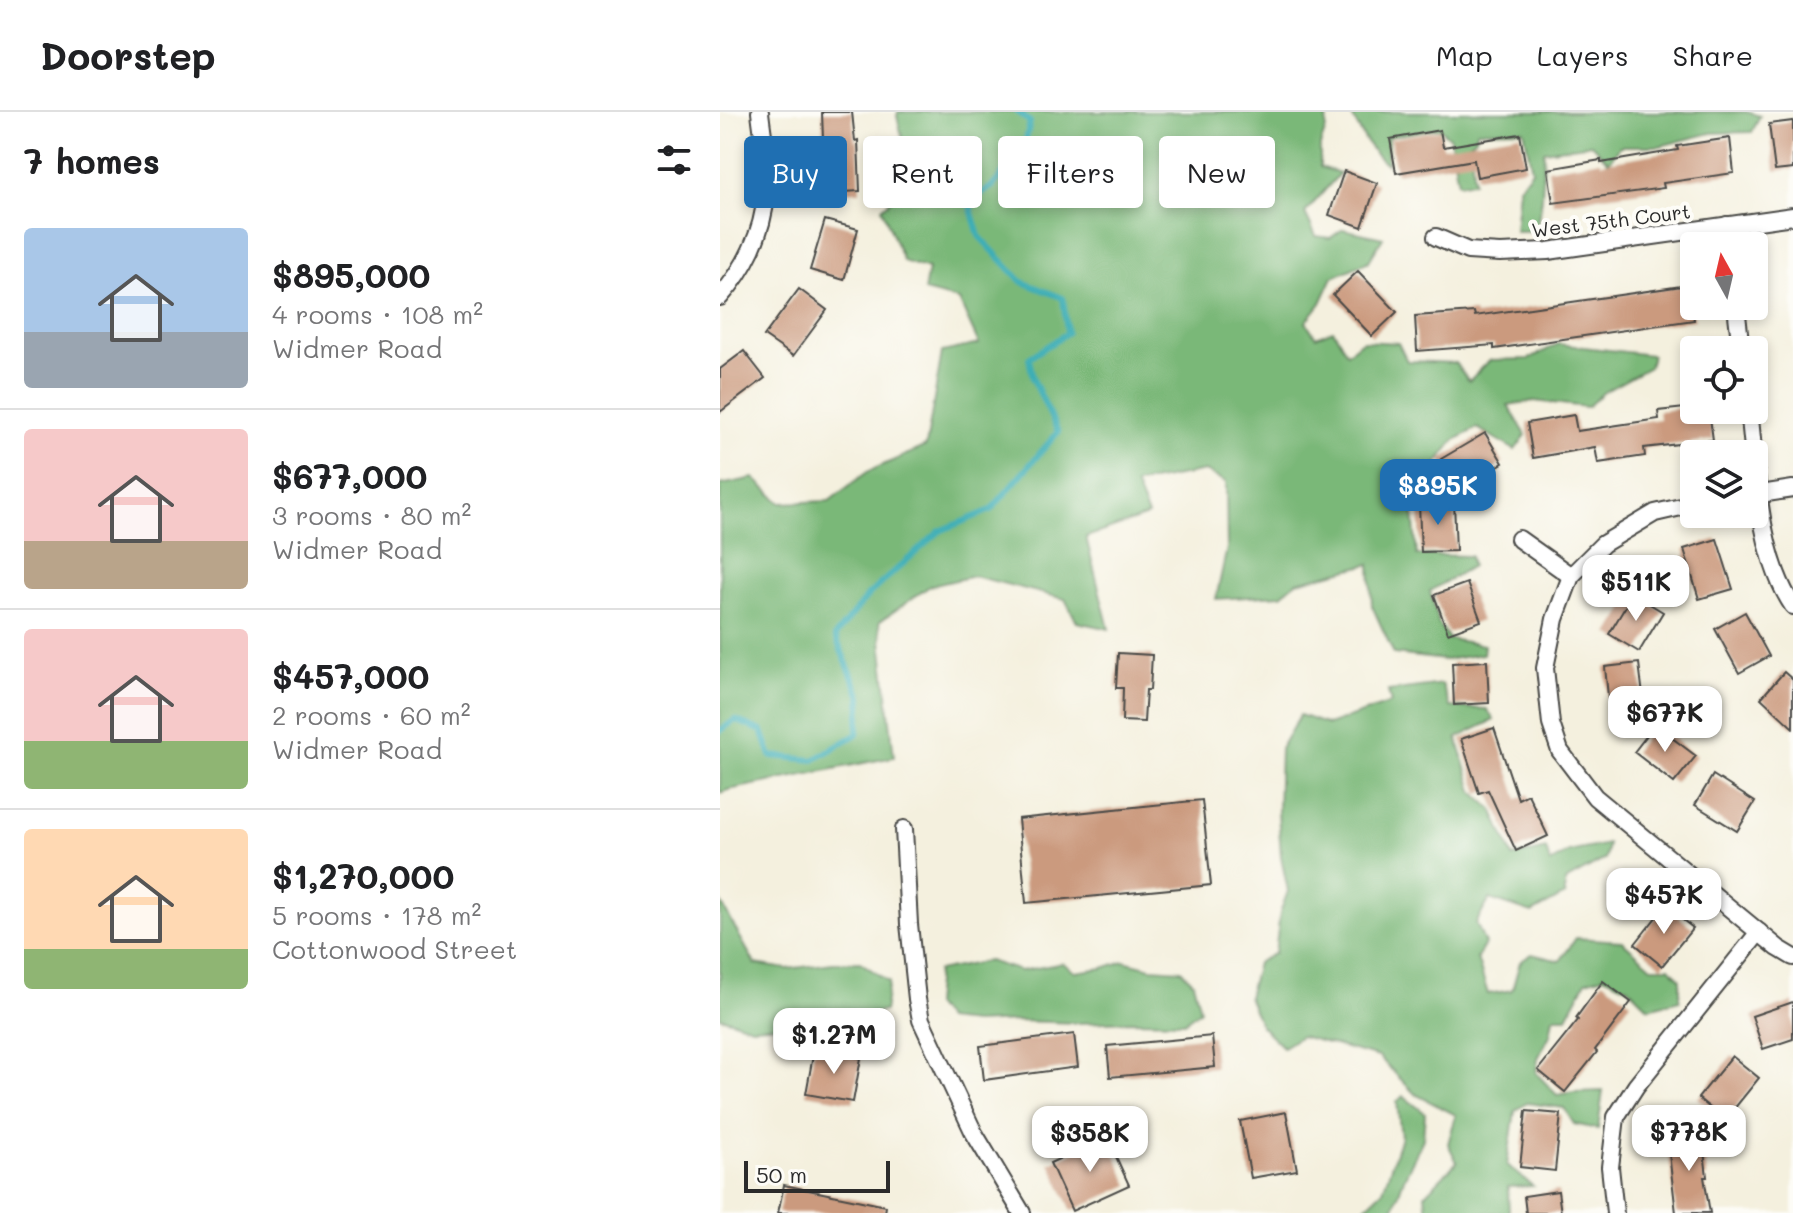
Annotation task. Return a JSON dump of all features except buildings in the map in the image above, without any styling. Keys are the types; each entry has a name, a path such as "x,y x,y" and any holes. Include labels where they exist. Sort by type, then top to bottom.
{"street":[{"path":"720,297 736,279 759,232 766,194 760,112"},
{"name":"West 75th Court","path":"1436,237 1468,251 1548,251 1793,216"},
{"path":"1727,225 1728,232"},
{"path":"1768,492 1793,489"},
{"path":"1680,507 1655,513 1603,544 1571,576 1555,619 1545,668 1551,724 1560,751 1595,797 1778,948 1793,957"},
{"path":"1764,528 1768,548 1793,606"},
{"path":"1519,539 1571,576"},
{"path":"904,829 909,924 921,1020 974,1133 1022,1213"},
{"path":"1615,1213 1610,1167 1616,1117 1636,1086 1759,932"}],"green space":[{"path":"898,112 1327,112 1320,146 1320,167 1340,173 1305,213 1316,236 1330,238 1343,229 1383,238 1369,261 1333,277 1321,303 1306,322 1316,337 1333,330 1347,353 1362,341 1398,343 1407,361 1455,363 1469,381 1490,360 1529,359 1558,344 1652,355 1649,367 1604,392 1587,407 1534,401 1508,405 1526,435 1515,450 1477,428 1455,440 1437,463 1452,495 1412,503 1417,555 1470,556 1472,566 1430,591 1439,624 1449,639 1484,645 1483,654 1445,660 1394,654 1372,606 1370,564 1297,582 1281,595 1216,599 1227,548 1226,482 1205,471 1135,484 1148,516 1086,537 1109,629 1077,622 1065,599 974,576 930,586 879,622 894,757 720,793 720,485 754,478 781,503 829,501 867,472 926,446 942,352 979,344 959,300 924,291 928,269 903,261 882,208 982,208 982,136 902,136"},
{"path":"1350,112 1746,112 1760,116 1752,132 1711,133 1660,146 1620,146 1609,162 1591,144 1544,151 1542,198 1536,231 1515,231 1519,187 1532,170 1524,130 1477,131 1476,138 1470,143 1474,182 1458,183 1450,138 1439,128 1388,137 1387,165 1370,147"},
{"path":"1442,684 1450,707 1487,709 1494,720 1457,738 1473,791 1492,809 1513,857 1546,849 1550,863 1569,852 1608,844 1605,859 1565,881 1565,895 1532,913 1490,899 1476,923 1485,944 1477,958 1488,994 1512,990 1520,962 1532,954 1560,961 1576,938 1622,941 1652,967 1670,967 1680,979 1680,1000 1649,1008 1628,987 1604,976 1586,981 1567,1017 1553,1017 1550,1035 1538,1058 1536,1073 1557,1095 1603,1091 1598,1129 1574,1124 1564,1108 1527,1103 1515,1111 1507,1165 1533,1186 1508,1187 1509,1213 1427,1213 1425,1194 1457,1162 1448,1144 1456,1115 1415,1094 1379,1057 1301,1036 1283,1047 1261,1026 1248,997 1257,963 1275,953 1280,913 1288,891 1281,857 1278,811 1280,749 1300,715 1328,725 1391,703 1388,691"},
{"path":"720,901 755,964 787,969 860,962 889,982 884,1011 816,1023 752,1027 720,1017"},
{"path":"988,961 1020,971 1063,963 1075,972 1124,961 1151,968 1181,970 1193,982 1200,1010 1184,1022 974,1023 946,1020 934,1005 937,971"},
{"path":"1403,1096 1425,1113 1423,1139 1392,1213 1359,1213 1383,1190 1401,1137 1397,1102"}],"waterway":[{"path":"720,731 735,720 762,731 771,756 814,760 857,734 861,697 835,636 869,594 940,531 991,510 1058,432 1033,379 1029,358 1067,333 1063,298 1022,282 979,236 969,202 993,186 1024,148 1030,122 1017,112"}]}
